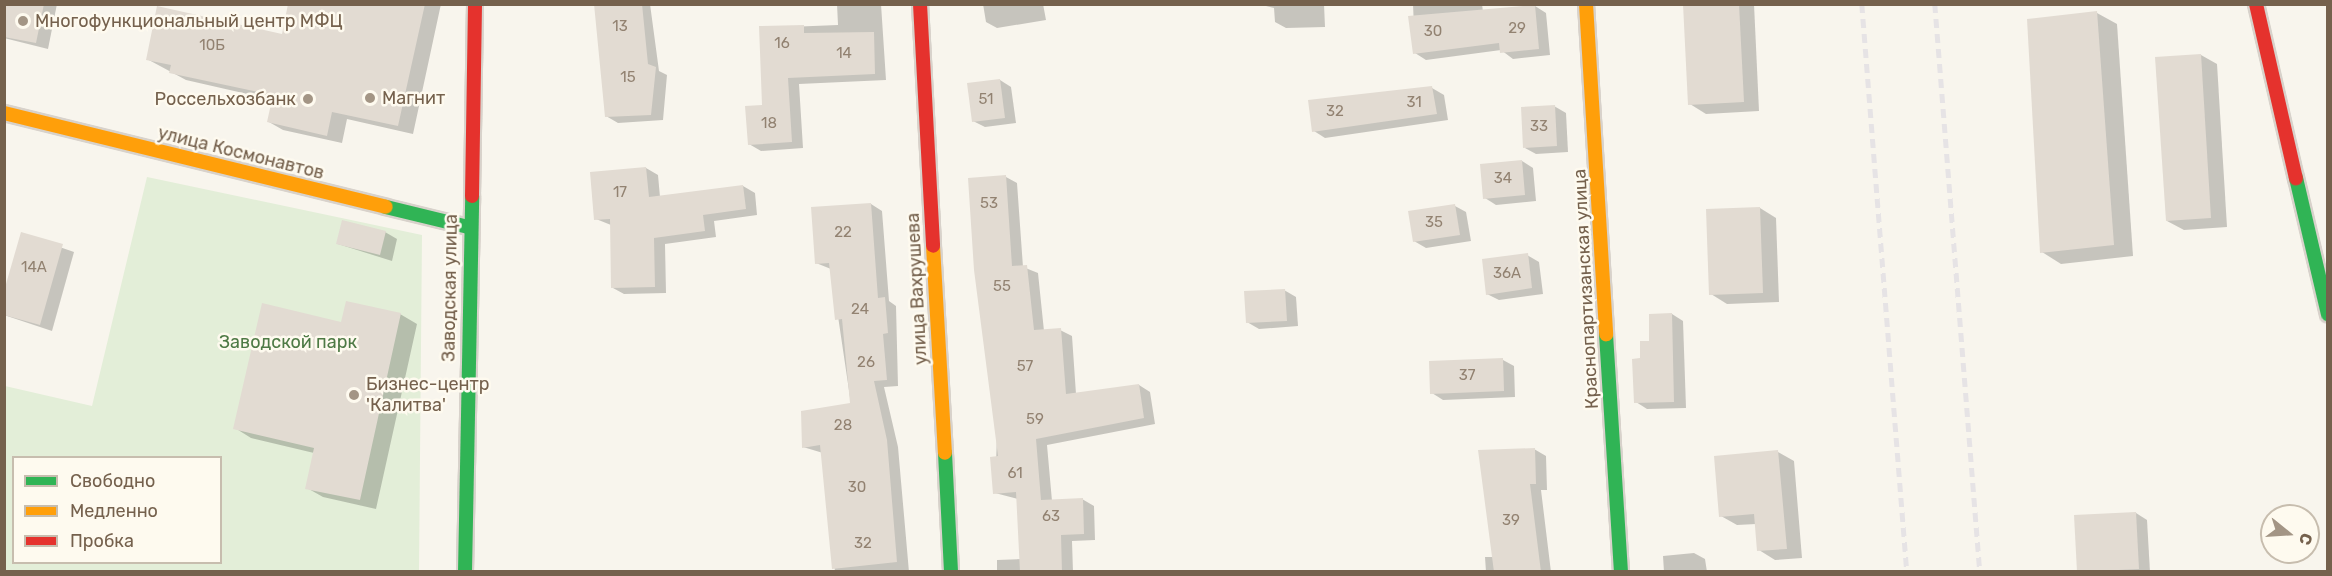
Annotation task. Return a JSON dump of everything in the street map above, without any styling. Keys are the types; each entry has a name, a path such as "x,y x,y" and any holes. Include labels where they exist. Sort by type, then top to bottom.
{"street":[{"name":"Заводская улица","path":"465,572 468,227 475,4"},
{"name":"улица Вахрушева","path":"920,4 951,572"},
{"name":"Краснопартизанская улица","path":"1587,4 1621,572"},
{"path":"2256,4 2328,314"},
{"name":"улица Космонавтов","path":"4,113 468,227"}],"green space":[{"name":"Заводской парк","path":"147,177 422,235 419,571 5,572 5,386 92,406"}],"building":[{"name":"Многофункциональный центр МФЦ","path":"4,4 44,4 36,43 4,37"},
{"path":"288,4 425,4 398,126 332,112 327,136 267,122 273,95 169,73 171,65 146,60 157,6 282,34"},
{"path":"594,4 642,4 648,64 656,67 651,115 605,117"},
{"path":"1683,4 1739,4 1744,102 1688,105"},
{"path":"1535,5 1539,49 1500,53 1499,43 1413,54 1408,16"},
{"path":"2097,11 2114,245 2040,253 2027,19"},
{"path":"804,25 804,33 874,32 875,74 788,78 792,142 748,145 745,106 762,105 759,26"},
{"path":"2201,54 2211,218 2166,221 2155,57"},
{"path":"1000,79 1005,118 972,122 967,83"},
{"path":"1432,86 1437,114 1312,132 1308,100"},
{"path":"1555,105 1557,146 1523,148 1521,107"},
{"path":"1522,160 1525,195 1483,199 1480,164"},
{"path":"646,167 649,197 743,185 746,209 703,215 705,231 654,238 655,287 611,288 610,219 594,220 590,172"},
{"path":"1006,175 1012,266 1027,265 1034,330 1061,328 1066,394 1139,384 1144,418 1036,439 1041,500 1083,498 1084,534 1061,535 1062,572 1020,572 1016,492 993,494 990,457 998,456 974,270 968,178"},
{"path":"871,203 878,298 885,297 888,333 883,334 887,380 874,381 887,440 897,562 832,569 820,445 802,448 801,411 850,403 842,319 835,320 829,263 815,264 811,207"},
{"path":"1455,204 1460,235 1413,242 1408,211"},
{"path":"1760,207 1763,293 1709,295 1706,209"},
{"path":"342,220 386,231 380,255 336,244"},
{"path":"21,232 63,244 40,325 4,315 4,291"},
{"path":"1528,253 1532,288 1486,295 1482,259"},
{"path":"1285,289 1287,321 1246,323 1244,291"},
{"path":"346,301 401,313 360,500 305,489 314,448 233,429 262,303 341,322"},
{"path":"1672,313 1674,402 1634,403 1632,359 1640,358 1640,341 1649,341 1649,314"},
{"path":"1503,358 1504,391 1430,394 1429,361"},
{"path":"1535,448 1536,484 1530,484 1541,572 1494,572 1478,450"},
{"path":"1778,450 1787,549 1757,551 1754,514 1719,517 1714,456"},
{"path":"2136,512 2139,569 2077,572 2074,515"}],"railway":[{"path":"1862,4 1907,572"},
{"path":"1935,4 1980,572"}],"traffic: fast":[{"path":"2296,178 2328,314"},
{"path":"465,572 472,196"},
{"path":"386,207 468,227"},
{"path":"1606,334 1621,572"},
{"path":"945,453 951,572"}],"traffic: slow":[{"path":"1586,4 1606,334"},
{"path":"4,113 386,207"},
{"path":"933,246 945,453"}],"traffic: jam":[{"path":"472,196 475,4"},
{"path":"920,4 933,246"},
{"path":"2256,4 2296,178"}],"place":[{"name":"Многофункциональный центр МФЦ","path":"23,21"},
{"name":"Магнит","path":"370,98"},
{"name":"Россельхозбанк","path":"308,99"},
{"name":"Бизнес-центр 'Калитва'","path":"354,395"}]}
